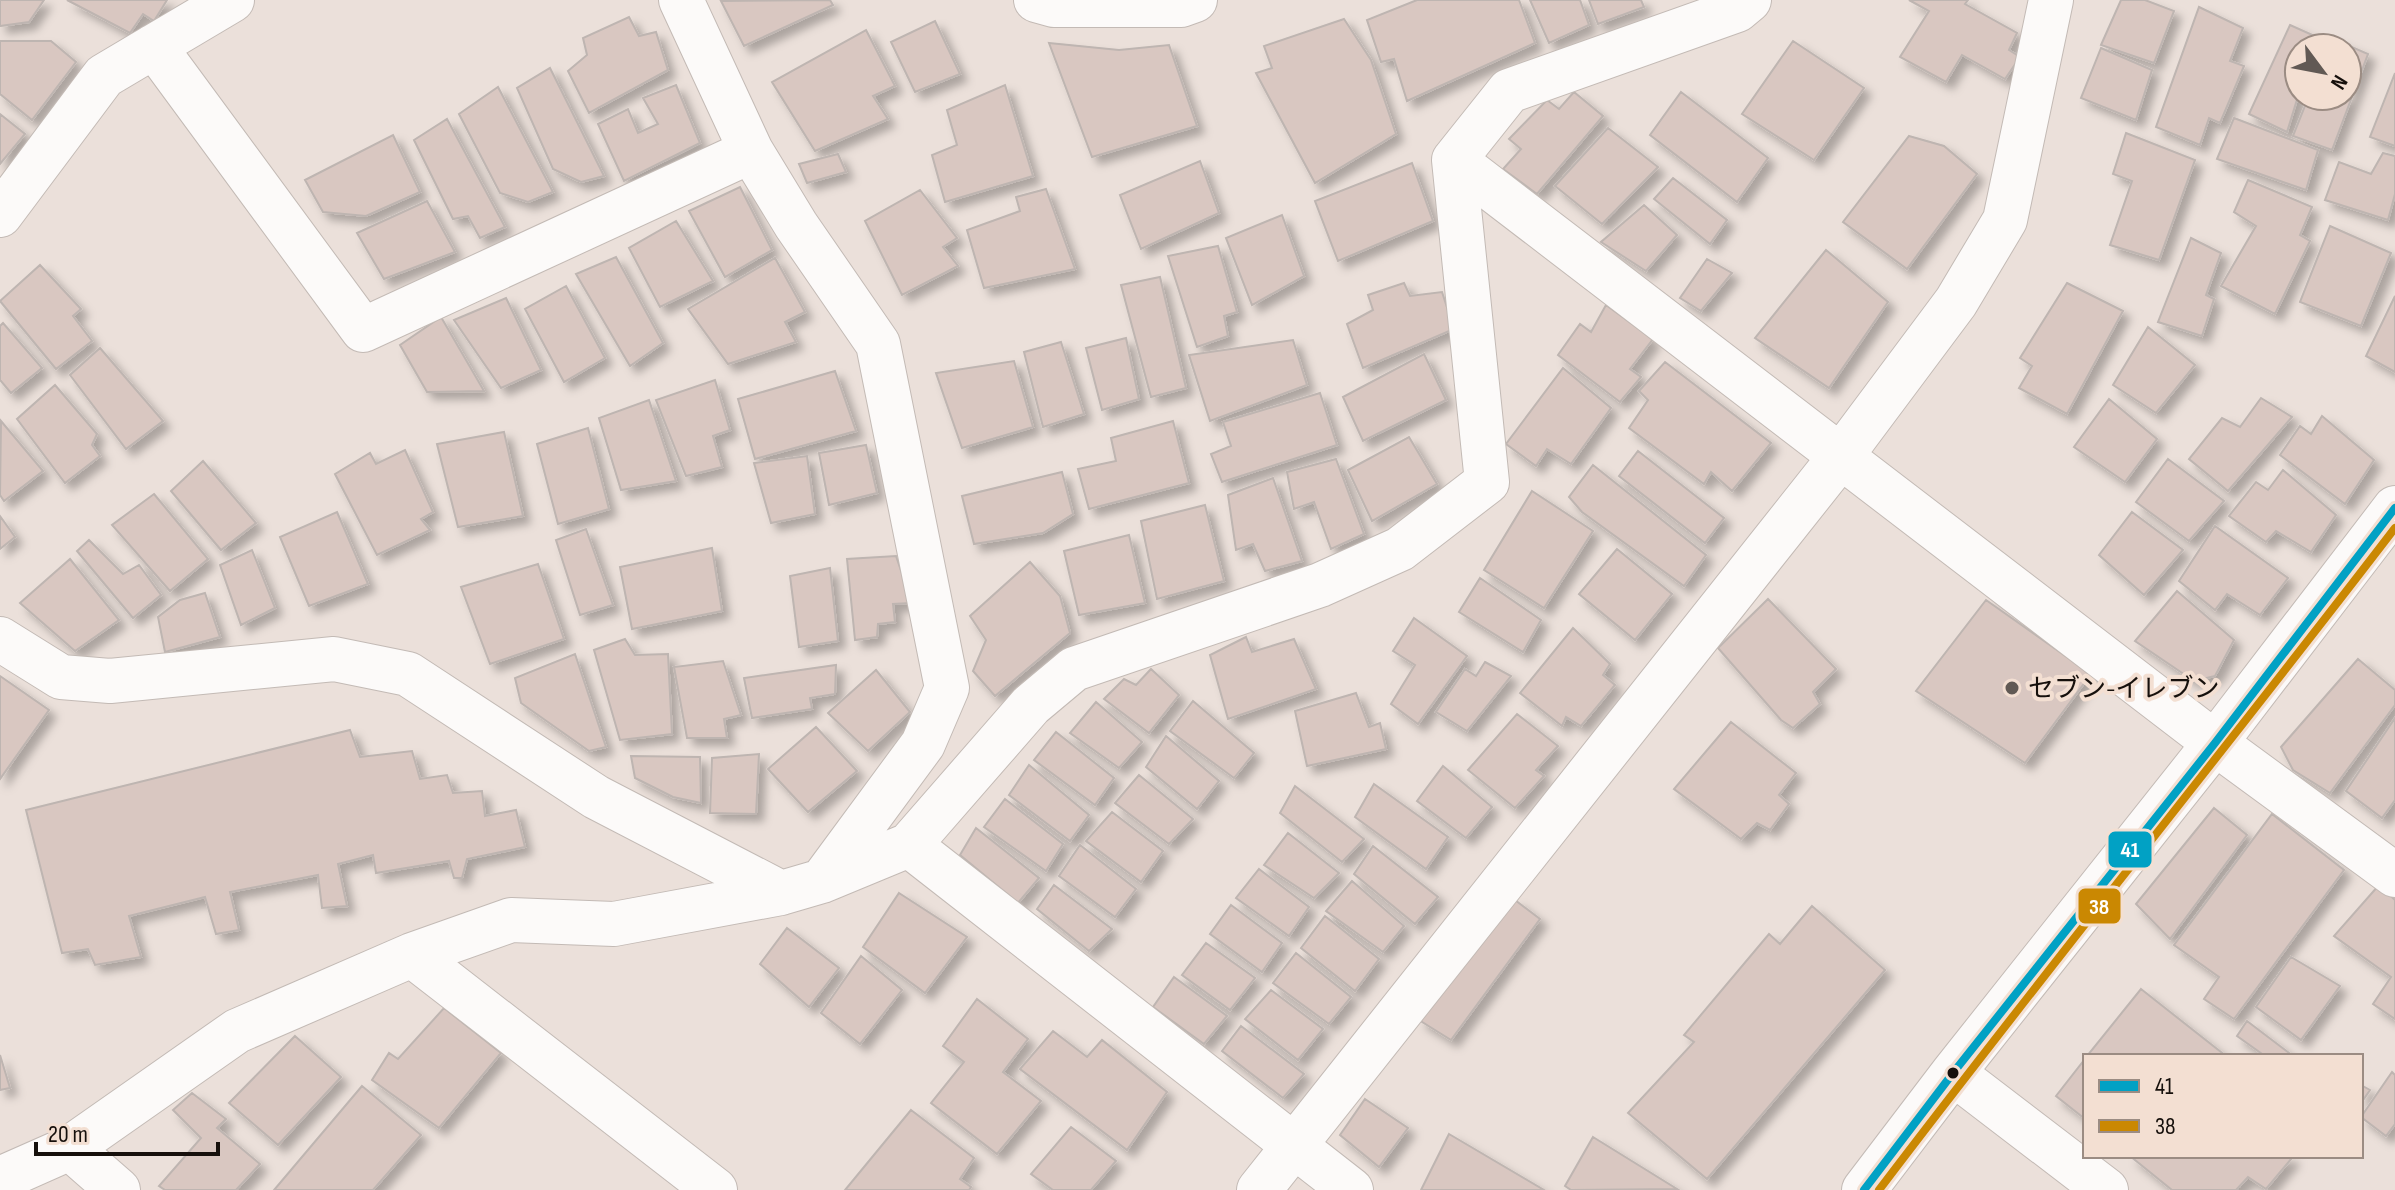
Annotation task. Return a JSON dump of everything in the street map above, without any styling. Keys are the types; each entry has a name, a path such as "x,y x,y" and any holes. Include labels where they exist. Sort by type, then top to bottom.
{"street":[{"path":"0,215 104,76 232,0"},
{"path":"681,0 751,151 796,225 878,344 947,688 923,744 802,887"},
{"path":"1036,0 1054,5 1181,5 1195,0"},
{"path":"0,1179 70,1148 237,1031 412,955 511,920 614,924 802,887 909,845 1031,705 1074,669 1320,585 1400,549 1487,482 1454,160 1509,91 1737,10 1749,0"},
{"path":"1259,1190 1841,456 1956,302 2005,220 2051,0"},
{"path":"154,46 363,330 751,151"},
{"path":"1454,160 2215,743 2395,875"},
{"path":"1864,1190 2395,508"},
{"path":"0,639 61,677 110,681 334,659 408,674 596,797 802,887"},
{"path":"909,845 1351,1190"},
{"path":"412,955 715,1190"},
{"path":"1953,1073 2106,1190"},
{"path":"70,1148 118,1190"}],"building":[{"path":"0,0 44,0 29,22 0,26"},
{"path":"67,0 167,0 154,21 143,14 130,33"},
{"path":"830,0 833,5 744,46 721,1"},
{"path":"1417,0 1519,0 1535,43 1407,101 1394,59 1381,62 1367,20"},
{"path":"1530,0 1580,0 1589,25 1549,43"},
{"path":"1589,0 1641,0 1644,7 1598,24"},
{"path":"1909,0 1968,0 1965,4 2017,33 2009,50 2020,57 2005,79 1962,55 1946,82 1900,57 1929,11"},
{"path":"2121,0 2145,0 2174,11 2154,63 2101,45"},
{"path":"2199,7 2243,28 2230,61 2244,66 2220,123 2209,118 2200,145 2156,127"},
{"path":"629,17 639,36 656,32 668,70 589,113 568,71 587,55 583,38"},
{"path":"1344,19 1371,60 1396,134 1315,183 1256,73 1272,68 1264,46"},
{"path":"935,21 960,74 915,92 891,42"},
{"path":"2290,25 2306,32 2287,32"},
{"path":"866,30 895,86 873,96 888,119 815,151 772,82"},
{"path":"2283,40 2283,112 2293,112 2287,132 2249,114"},
{"path":"0,41 51,41 76,62 32,120 0,94"},
{"path":"1793,41 1864,88 1814,160 1742,114"},
{"path":"1049,43 1119,50 1169,45 1197,126 1092,157"},
{"path":"2101,48 2152,70 2136,120 2081,98"},
{"path":"550,68 604,176 581,182 553,169 517,88"},
{"path":"2395,73 2395,146 2370,137"},
{"path":"676,85 700,143 624,181 598,124 628,109 638,133 658,124 643,98"},
{"path":"1005,85 1033,176 945,202 932,155 957,145 947,110"},
{"path":"498,87 553,192 528,202 500,193 459,114"},
{"path":"1574,92 1603,116 1537,194 1503,169 1521,149 1509,139 1547,100 1559,109"},
{"path":"1681,92 1768,158 1737,202 1650,135"},
{"path":"2303,112 2346,112 2332,150 2293,136"},
{"path":"0,114 25,134 0,164"},
{"path":"2234,118 2318,150 2306,190 2217,159"},
{"path":"447,119 505,227 480,238 468,216 453,219 414,140"},
{"path":"1608,128 1658,167 1602,224 1555,186"},
{"path":"2126,133 2195,160 2159,260 2110,245 2132,181 2113,174"},
{"path":"393,135 420,192 366,216 323,212 305,180"},
{"path":"1909,136 1944,146 1977,174 1907,269 1843,222"},
{"path":"2383,153 2395,156 2395,194 2388,220 2325,200 2339,162 2371,174"},
{"path":"838,154 846,172 807,183 799,164"},
{"path":"1200,161 1219,213 1141,249 1120,195"},
{"path":"1412,163 1433,221 1338,261 1315,201"},
{"path":"1673,178 1727,220 1710,244 1654,199"},
{"path":"2248,180 2312,207 2300,235 2310,241 2275,314 2221,286 2256,226 2234,212"},
{"path":"740,187 772,250 725,277 689,211"},
{"path":"1046,189 1075,269 984,288 967,230 1020,211 1016,197"},
{"path":"920,190 957,238 943,247 958,266 902,295 865,221"},
{"path":"427,201 455,252 384,279 357,233"},
{"path":"1644,205 1677,235 1646,271 1601,242"},
{"path":"1282,215 1304,276 1252,305 1226,238"},
{"path":"676,221 713,281 660,307 629,248"},
{"path":"2330,226 2391,253 2361,326 2300,302"},
{"path":"2191,238 2221,253 2206,295 2214,299 2202,336 2158,322"},
{"path":"1218,246 1237,312 1224,316 1228,336 1197,347 1168,256"},
{"path":"1826,250 1888,302 1829,388 1755,338"},
{"path":"616,257 663,343 630,366 576,274"},
{"path":"775,258 805,312 785,322 796,342 728,364 688,309"},
{"path":"1707,259 1732,273 1701,311 1680,298"},
{"path":"40,265 81,309 73,316 92,341 56,369 0,301"},
{"path":"1160,277 1186,388 1151,397 1121,285"},
{"path":"1404,283 1410,296 1442,292 1454,329 1363,368 1347,324 1373,310 1368,295"},
{"path":"2067,283 2123,311 2067,414 2019,388 2032,366 2020,358"},
{"path":"566,286 605,358 564,382 525,309"},
{"path":"2395,296 2395,372 2366,356"},
{"path":"506,298 541,370 501,388 454,320"},
{"path":"1606,305 1653,339 1630,369 1641,377 1620,402 1558,355 1580,324 1591,332"},
{"path":"441,317 484,391 427,392 400,345"},
{"path":"3,323 42,368 11,393 0,380 0,326"},
{"path":"2148,327 2195,365 2156,413 2113,385"},
{"path":"1126,338 1139,399 1102,410 1086,348"},
{"path":"1293,340 1307,385 1210,421 1189,355"},
{"path":"1061,342 1084,414 1043,427 1024,352"},
{"path":"100,348 163,421 126,449 70,375"},
{"path":"1424,354 1446,400 1363,441 1343,397"},
{"path":"1014,361 1033,427 962,448 936,373"},
{"path":"1665,362 1771,443 1732,491 1711,472 1704,484 1629,428 1648,400 1639,391"},
{"path":"1563,368 1611,408 1571,464 1547,449 1536,466 1506,444"},
{"path":"835,371 856,431 755,459 738,399"},
{"path":"715,380 730,430 713,436 722,467 686,476 656,400"},
{"path":"55,385 97,434 92,445 100,456 65,483 17,419"},
{"path":"1320,393 1337,445 1222,482 1211,454 1231,446 1223,422"},
{"path":"2261,398 2292,417 2228,491 2189,459 2222,418 2240,427"},
{"path":"2109,399 2157,439 2125,482 2074,447"},
{"path":"649,400 676,481 621,490 599,418"},
{"path":"2322,416 2374,460 2345,504 2280,455 2300,426 2311,434"},
{"path":"1,421 43,471 4,501 0,495"},
{"path":"1173,421 1189,483 1089,509 1078,469 1116,461 1111,438"},
{"path":"588,428 609,509 558,524 537,444"},
{"path":"504,432 523,516 458,527 437,444"},
{"path":"1409,437 1437,484 1372,521 1348,470"},
{"path":"866,445 877,493 829,505 819,453"},
{"path":"405,450 433,512 421,519 430,530 377,555 335,474 370,453 376,464"},
{"path":"1638,451 1724,518 1705,543 1619,476"},
{"path":"807,456 815,514 771,523 754,463"},
{"path":"1336,459 1364,534 1331,549 1314,502 1294,509 1287,472"},
{"path":"2168,459 2224,501 2189,541 2136,502"},
{"path":"203,461 256,523 221,550 171,491"},
{"path":"1593,465 1706,555 1684,586 1582,512 1569,497"},
{"path":"2283,470 2336,515 2311,552 2276,531 2266,542 2229,516 2256,482 2268,490"},
{"path":"1062,472 1073,514 1043,533 974,544 962,496"},
{"path":"1273,478 1302,561 1265,571 1253,544 1236,550 1228,495"},
{"path":"1532,491 1593,531 1544,608 1484,570"},
{"path":"154,494 208,559 170,591 112,525"},
{"path":"1205,505 1224,581 1157,599 1141,521"},
{"path":"337,512 368,584 309,606 280,537"},
{"path":"2132,512 2183,550 2144,595 2099,555"},
{"path":"0,516 15,537 0,549"},
{"path":"2215,526 2288,578 2260,615 2227,594 2215,610 2179,581"},
{"path":"586,529 613,605 580,615 556,540"},
{"path":"1129,535 1145,603 1079,615 1064,551"},
{"path":"89,540 123,574 139,565 161,595 133,618 77,551"},
{"path":"712,548 722,611 632,629 620,567"},
{"path":"1617,549 1672,594 1635,640 1579,594"},
{"path":"252,550 275,608 241,625 220,565"},
{"path":"896,556 912,603 893,604 895,622 878,624 877,637 855,640 847,559"},
{"path":"70,559 119,620 75,651 20,603"},
{"path":"1030,562 1060,596 1070,633 995,696 973,671 986,640 970,616"},
{"path":"538,564 564,639 490,664 461,587"},
{"path":"830,568 838,641 799,647 790,576"},
{"path":"1480,578 1541,620 1523,652 1459,612"},
{"path":"2177,591 2234,640 2215,676 2194,681 2135,641"},
{"path":"205,593 220,637 165,652 158,617 180,600"},
{"path":"1768,599 1836,669 1813,692 1820,704 1793,728 1781,720 1718,648"},
{"path":"1986,600 2091,674 2025,763 1916,691"},
{"path":"1414,618 1467,656 1418,724 1391,704 1415,665 1393,651"},
{"path":"1573,628 1610,664 1603,675 1615,685 1581,726 1566,717 1562,726 1520,693"},
{"path":"1246,637 1252,652 1294,639 1316,689 1228,719 1210,655"},
{"path":"625,639 635,655 668,654 672,734 620,740 594,650"},
{"path":"575,654 606,747 589,751 521,703 515,678"},
{"path":"2358,659 2395,690 2395,705 2330,793 2293,770 2281,747"},
{"path":"723,661 741,715 724,719 727,738 687,738 674,667"},
{"path":"1485,662 1511,676 1467,731 1436,712 1465,669 1476,676"},
{"path":"836,665 835,694 810,698 812,709 752,718 744,678"},
{"path":"1151,669 1179,695 1149,733 1104,699 1124,679 1136,685"},
{"path":"876,670 910,712 868,751 828,713"},
{"path":"0,676 49,710 0,779"},
{"path":"1356,693 1369,727 1380,723 1386,749 1307,766 1295,711"},
{"path":"1193,701 1254,753 1234,778 1170,731"},
{"path":"1096,702 1142,742 1119,768 1070,733"},
{"path":"1517,714 1558,746 1536,770 1544,776 1515,808 1468,770"},
{"path":"2395,718 2395,800 2382,818 2346,791"},
{"path":"1731,722 1796,773 1779,795 1789,804 1770,830 1757,823 1741,839 1674,789"},
{"path":"816,727 857,771 808,812 768,769"},
{"path":"350,730 360,757 412,751 420,779 447,775 453,793 482,791 485,816 516,810 525,847 467,859 462,878 454,878 449,861 376,873 373,855 338,864 347,906 322,908 318,875 230,892 239,930 216,934 205,897 129,916 141,957 95,965 88,949 62,953 26,810"},
{"path":"1056,732 1114,778 1095,805 1034,760"},
{"path":"1166,736 1219,781 1197,809 1146,767"},
{"path":"759,754 756,814 710,813 712,758"},
{"path":"631,756 700,757 701,803 673,797 635,778"},
{"path":"1029,765 1089,815 1070,841 1009,795"},
{"path":"1443,766 1492,807 1466,838 1417,801"},
{"path":"1139,775 1193,819 1169,844 1115,803"},
{"path":"1374,784 1448,837 1426,869 1355,817"},
{"path":"1295,786 1364,839 1342,862 1280,813"},
{"path":"1005,799 1063,844 1046,871 984,827"},
{"path":"2214,808 2247,835 2170,939 2136,904"},
{"path":"1112,812 1163,851 1141,882 1086,841"},
{"path":"2272,814 2344,870 2234,1019 2204,999 2219,977 2174,945"},
{"path":"976,828 1039,878 1018,903 960,855"},
{"path":"1288,833 1339,873 1314,898 1264,865"},
{"path":"1080,845 1136,889 1115,917 1059,876"},
{"path":"1373,846 1438,897 1415,924 1354,874"},
{"path":"1259,869 1309,907 1289,936 1236,898"},
{"path":"1352,881 1404,926 1383,952 1326,911"},
{"path":"1054,885 1112,929 1089,951 1037,909"},
{"path":"2379,885 2395,900 2395,1019 2373,1004 2391,977 2334,936"},
{"path":"899,893 967,937 925,993 863,947"},
{"path":"1515,900 1540,919 1451,1040 1419,1020"},
{"path":"1231,905 1282,943 1262,972 1210,934"},
{"path":"1812,906 1885,970 1707,1179 1628,1113 1694,1042 1684,1035 1769,934 1780,944"},
{"path":"1325,916 1379,959 1355,991 1301,948"},
{"path":"787,928 839,968 809,1007 760,964"},
{"path":"1206,943 1255,978 1230,1010 1182,975"},
{"path":"1296,953 1351,997 1329,1024 1273,983"},
{"path":"861,956 902,990 860,1044 821,1013"},
{"path":"2291,957 2340,986 2301,1040 2256,1007"},
{"path":"1174,977 1227,1016 1204,1044 1153,1007"},
{"path":"2141,989 2223,1054 2089,1054"},
{"path":"1271,990 1323,1029 1298,1060 1245,1019"},
{"path":"977,999 1028,1039 1003,1072 1041,1101 997,1154 931,1103 964,1062 943,1046"},
{"path":"444,1008 501,1053 439,1128 372,1080 389,1053 398,1059"},
{"path":"2247,1021 2290,1054 2262,1054 2237,1036"},
{"path":"1241,1026 1304,1074 1283,1098 1222,1051"},
{"path":"1053,1031 1087,1057 1102,1040 1167,1092 1127,1150 1020,1069"},
{"path":"295,1036 341,1077 278,1145 229,1103"},
{"path":"0,1055 10,1088 0,1090"},
{"path":"2083,1062 2083,1117 2056,1096"},
{"path":"2392,1072 2395,1075 2395,1124 2386,1136 2363,1119"},
{"path":"362,1086 421,1135 373,1190 274,1190"},
{"path":"2363,1086 2370,1090 2363,1100"},
{"path":"192,1093 226,1119 217,1128 260,1164 236,1190 165,1190 159,1186 201,1138 173,1110"},
{"path":"1365,1099 1408,1128 1379,1167 1340,1135"},
{"path":"911,1110 974,1158 960,1179 971,1187 969,1190 845,1190"},
{"path":"1071,1127 1116,1161 1091,1190 1053,1190 1031,1174"},
{"path":"1449,1134 1544,1190 1421,1190"},
{"path":"1593,1137 1677,1189 1571,1190 1565,1186"},
{"path":"2132,1158 2292,1158 2266,1189 2248,1177 2236,1190 2172,1190"}],"transit line":[{"name":"41","path":"1864,1190 2395,508"},
{"name":"38","path":"1879,1190 2395,528"}],"place":[{"name":"セブン-イレブン","path":"2012,688"}]}
